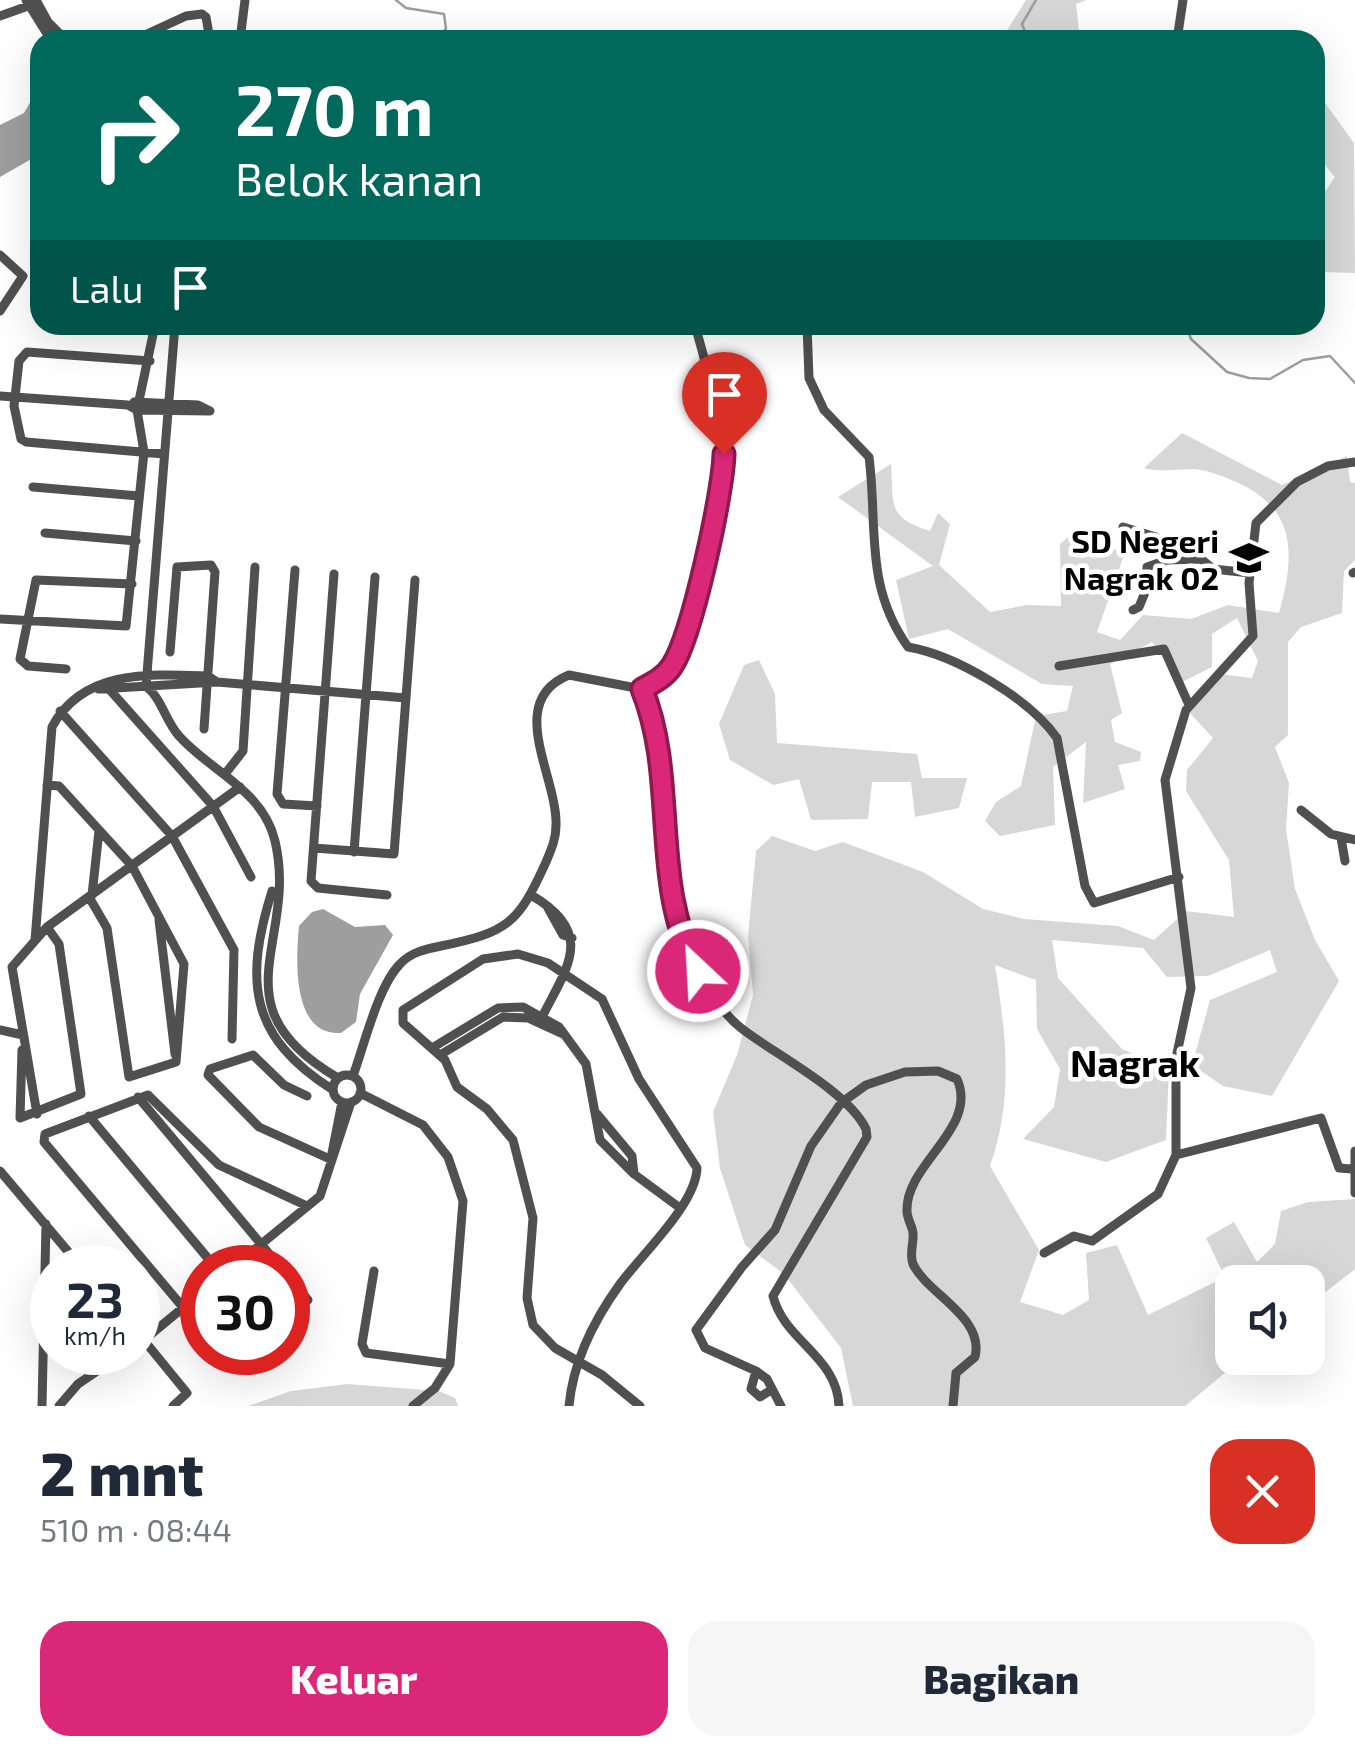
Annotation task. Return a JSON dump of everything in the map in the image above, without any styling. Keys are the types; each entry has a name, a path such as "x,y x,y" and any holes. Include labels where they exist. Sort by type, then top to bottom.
{"street":[{"path":"241,30 245,0"},
{"path":"1179,30 1183,0"},
{"path":"0,16 30,2"},
{"path":"30,2 45,30"},
{"path":"30,2 56,30"},
{"path":"156,30 186,16 202,14 208,30"},
{"path":"0,256 23,276 0,310"},
{"path":"0,619 126,626 144,452 134,405 150,361 154,335"},
{"path":"173,335 146,686 157,694 174,731 240,787 270,824 277,875 267,963 268,996 275,1017 295,1047 338,1078 353,1076"},
{"path":"413,1406 435,1388 450,1364 464,1225 457,1178 448,1157 423,1125 360,1093 353,1076 399,964 427,948 499,931 524,910 553,846 556,824 537,728 536,709 541,697 568,675 642,689 660,680 680,652 723,486 722,422 698,335"},
{"path":"807,335 809,378 824,410 870,457 871,550 894,627 908,647 937,652 1031,708 1057,738 1085,886 1094,903 1179,877"},
{"path":"150,361 22,355 15,397 21,439 164,454"},
{"path":"0,396 167,407"},
{"path":"1044,1253 1074,1236 1092,1241 1166,1184 1176,1155 1176,1058 1192,988 1165,770 1189,705 1253,636 1250,573 1256,523 1296,482 1328,466 1355,462"},
{"path":"33,487 140,496"},
{"path":"1123,527 1156,538 1167,560"},
{"path":"45,533 136,541"},
{"path":"1132,610 1139,608 1146,590 1147,567 1167,560 1201,559 1211,568 1250,573"},
{"path":"170,652 177,568 181,564 214,568 210,681 204,729"},
{"path":"225,774 243,751 255,567"},
{"path":"295,570 279,800 317,806"},
{"path":"334,574 313,886 387,895"},
{"path":"354,852 375,577"},
{"path":"66,669 23,664 25,622 36,580 132,584"},
{"path":"314,848 394,854 415,580"},
{"path":"1059,666 1164,649 1189,705"},
{"path":"34,940 52,727 60,711 72,700 145,674 406,698"},
{"path":"104,687 210,681"},
{"path":"104,687 213,806 251,877"},
{"path":"642,689 654,728 667,866 682,944 732,1019 791,1059 842,1103 863,1122 867,1136 772,1296 785,1321 825,1363 839,1390 839,1406"},
{"path":"60,711 172,836 234,950 232,1039"},
{"path":"47,785 59,786 132,866 184,964 176,1062"},
{"path":"37,1114 12,967 47,927 240,787"},
{"path":"1301,810 1341,838 1355,840"},
{"path":"99,830 90,896 107,928 130,1076 176,1062"},
{"path":"1341,838 1345,861"},
{"path":"277,875 256,962 257,999 264,1021 286,1054 346,1102"},
{"path":"531,895 557,912 572,938 572,957 540,1020"},
{"path":"158,916 176,1062"},
{"path":"23,1032 18,1112 25,1119 81,1094 59,944 47,927"},
{"path":"570,1406 578,1360 611,1297 680,1208 697,1178 693,1157 639,1079 612,1014 589,986 518,954 483,958 403,1010 402,1017 436,1052 457,1087 487,1110 513,1140 533,1218 528,1314 542,1338 578,1360 640,1406"},
{"path":"436,1052 503,1017 515,1015 540,1020 565,1035 586,1064 600,1140 634,1174 680,1208"},
{"path":"0,1030 23,1032"},
{"path":"308,1096 284,1085 253,1055 210,1069 208,1075 259,1128 332,1160"},
{"path":"781,1406 768,1379 705,1348 696,1330 742,1266 775,1230 811,1146 842,1103 866,1085 905,1072 938,1071 959,1082 961,1098 952,1126 918,1180 907,1210 913,1263 946,1298 976,1344 975,1357 956,1373 953,1406"},
{"path":"333,1090 338,1078"},
{"path":"260,1245 320,1196 346,1102 360,1093"},
{"path":"180,1303 42,1137 138,1097 156,1098 231,1173 307,1206"},
{"path":"138,1097 262,1243"},
{"path":"89,1116 197,1245"},
{"path":"1176,1155 1321,1118 1336,1164 1352,1170"},
{"path":"1355,1151 1355,1192"},
{"path":"2,1172 63,1245"},
{"path":"42,1406 46,1224"},
{"path":"374,1271 362,1344 366,1353 450,1364"},
{"path":"160,1363 187,1393 174,1406"},
{"path":"756,1371 751,1389 754,1394 760,1397 770,1390"},
{"path":"59,1406 91,1375"},
{"path":"748,1406 754,1394"}],"shaded area":[{"path":"1026,0 1087,0 1076,4 1079,30 1007,30"},
{"path":"30,102 30,160 0,177 0,125 24,113"},
{"path":"1325,103 1354,143 1355,273 1325,272 1325,192 1335,177 1325,165"},
{"path":"1182,433 1282,485 1347,456 1350,482 1355,483 1355,560 1344,571 1342,613 1301,627 1288,642 1288,735 1275,747 1289,783 1286,829 1295,889 1315,940 1339,981 1272,1096 1223,1086 1192,1065 1210,1000 1277,972 1270,950 1208,976 1167,977 1143,948 1052,940 1058,978 1122,1049 1169,1070 1166,1140 1106,1162 1023,1139 1054,1107 1060,1069 1037,1029 1036,980 995,965 1006,1066 998,1141 990,1166 1039,1250 1020,1302 1063,1315 1089,1300 1086,1253 1117,1245 1148,1315 1215,1282 1215,1375 1222,1375 1185,1406 853,1406 841,1348 784,1274 745,1245 720,1168 713,1112 737,1055 753,995 748,936 756,851 772,836 815,851 843,842 923,872 983,909 1024,919 1118,926 1154,940 1186,911 1234,917 1229,860 1186,791 1187,770 1213,738 1185,703 1219,674 1252,678 1258,661 1237,618 1212,634 1212,667 1182,682 1152,642 1110,664 1122,713 1111,720 1115,742 1141,752 1140,761 1118,765 1125,789 1083,803 1086,742 1053,767 1055,825 1000,836 985,821 996,802 1021,786 1036,716 1067,711 1073,686 1042,684 948,629 909,639 896,580 933,566 838,497 891,464 893,500 899,514 930,531 938,513 950,524 939,565 990,612 1027,605 1061,606 1060,544 1079,528 1124,555 1097,632 1120,640 1143,615 1191,619 1228,605 1279,613 1289,562 1282,522 1271,506 1256,492 1206,471 1144,468"},
{"path":"759,660 775,694 777,743 917,754 922,778 967,778 959,808 915,817 911,782 872,782 868,819 811,820 799,779 773,785 730,760 719,724 744,665"},
{"path":"323,909 355,927 385,925 393,935 360,994 356,1022 341,1033 325,1031 313,1022 300,993 299,926 312,912"},
{"path":"1355,1199 1355,1269 1325,1293 1325,1265 1219,1265 1206,1238 1234,1222 1257,1262 1275,1244 1281,1211 1308,1202"},
{"path":"347,1384 439,1391 455,1398 458,1406 248,1406 291,1391"}],"waterway":[{"path":"396,0 406,8 444,14 445,30"},
{"path":"1024,30 1022,24 1036,0"},
{"path":"1190,335 1227,372 1270,379 1303,360 1330,356 1355,383"}],"place":[{"name":"SD Negeri Nagrak 02","path":"1249,558"}],"district":[{"name":"Nagrak","path":"1135,1062"}],"route":[{"path":"698,971 682,944 676,924 654,728 642,689 660,680 680,652 723,486 724,454"}]}
